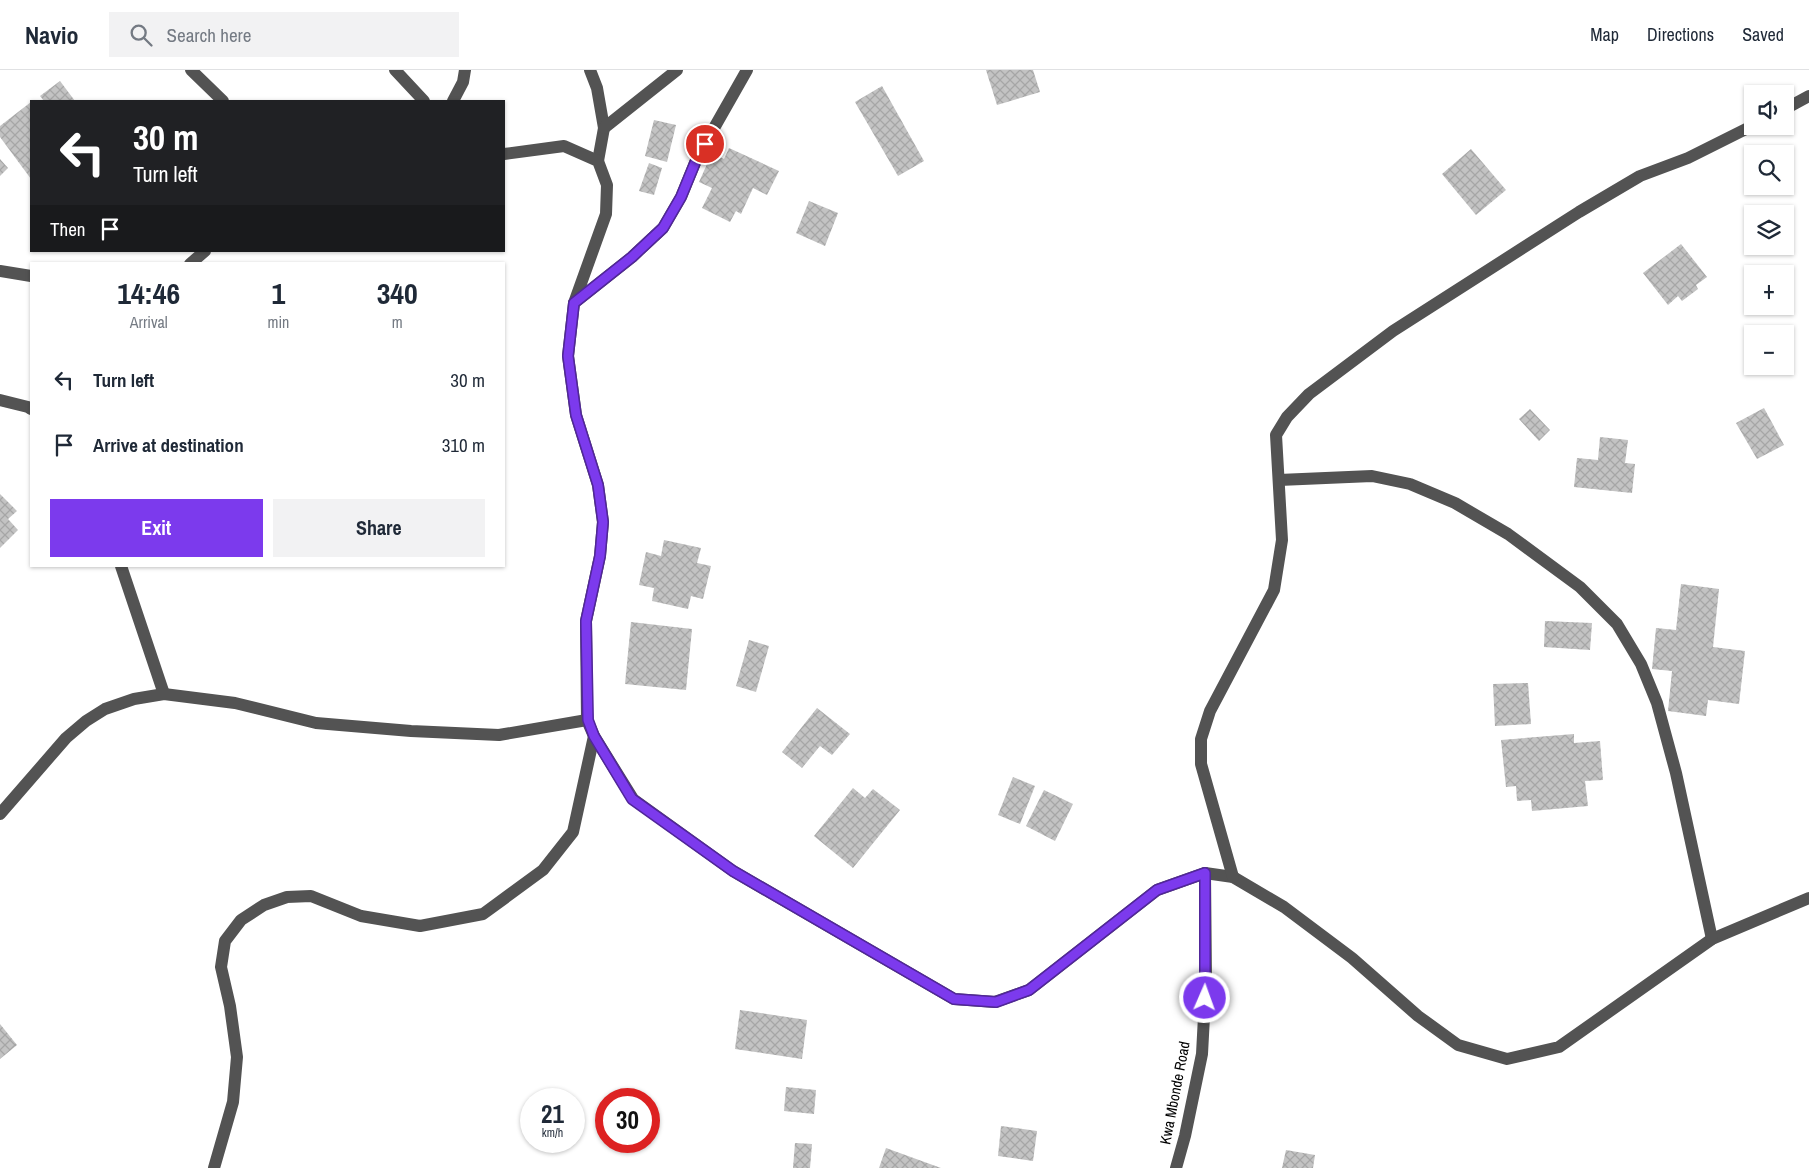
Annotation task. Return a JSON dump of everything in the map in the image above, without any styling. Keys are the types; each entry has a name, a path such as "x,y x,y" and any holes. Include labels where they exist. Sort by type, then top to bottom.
{"street":[{"path":"191,70 222,100"},
{"path":"395,70 423,100"},
{"path":"454,100 463,82 465,70"},
{"path":"590,70 597,88 604,128 598,161 607,185 606,214 574,303 568,356 576,415 598,485 603,522 600,556 586,621 588,720 594,736 632,799 733,871 954,999 996,1002 1029,990 1157,890 1205,873 1233,877 1284,908 1352,958 1418,1016 1458,1045 1507,1059 1559,1047 1712,939 1809,898"},
{"path":"604,128 677,70"},
{"path":"574,303 632,257 663,228 681,197 697,158 747,70"},
{"path":"1794,105 1809,96"},
{"path":"1233,877 1201,764 1202,739 1210,711 1274,590 1282,540 1276,435 1287,417 1309,394 1393,331 1579,212 1640,176 1688,158 1744,130"},
{"path":"505,154 564,146 598,161"},
{"path":"192,262 204,252"},
{"path":"0,271 30,276"},
{"path":"0,400 30,408"},
{"path":"1278,480 1372,476 1410,484 1455,503 1508,534 1580,587 1617,624 1641,664 1658,703 1676,773 1712,939"},
{"path":"121,567 164,694"},
{"path":"0,814 66,738 86,721 105,709 134,699 164,694 235,703 316,723 411,731 499,735 588,720"},
{"path":"214,1168 233,1102 236,1057 230,1006 221,967 225,941 241,920 264,905 287,897 310,896 361,916 420,926 482,914 544,870 573,832 594,736"},
{"name":"Kwa Mbonde Road","path":"1176,1168 1185,1136 1202,1054 1206,979 1205,873"}],"building":[{"path":"986,70 1033,70 1040,92 997,105"},
{"path":"60,81 74,100 43,100 40,96"},
{"path":"882,86 924,161 898,176 855,102"},
{"path":"30,103 30,178 0,137 0,126"},
{"path":"654,120 676,125 667,162 645,156"},
{"path":"729,148 779,171 767,195 753,188 741,214 736,211 730,222 702,208 712,188 699,182 712,153 724,159"},
{"path":"1471,149 1506,190 1476,215 1442,174"},
{"path":"0,159 8,168 0,176"},
{"path":"649,163 662,168 654,195 639,191"},
{"path":"809,201 838,213 825,246 796,233"},
{"path":"1681,244 1707,277 1696,285 1698,289 1682,301 1678,296 1668,305 1643,273"},
{"path":"1764,408 1784,445 1757,459 1736,423"},
{"path":"1530,409 1550,430 1539,441 1519,419"},
{"path":"1600,437 1628,440 1625,463 1635,464 1632,493 1574,487 1577,458 1598,460"},
{"path":"0,494 17,511 8,519 18,530 0,548"},
{"path":"664,540 701,548 697,563 711,566 703,599 691,596 688,609 652,601 654,588 639,585 646,552 661,556"},
{"path":"1681,584 1719,589 1713,647 1745,651 1739,704 1708,700 1706,716 1668,711 1672,671 1652,669 1656,628 1676,630"},
{"path":"1545,621 1592,623 1590,650 1544,647"},
{"path":"631,622 692,629 686,690 625,684"},
{"path":"749,640 769,646 756,692 736,686"},
{"path":"1528,683 1531,724 1495,726 1493,684"},
{"path":"817,708 850,734 832,755 820,746 802,768 782,752"},
{"path":"1574,734 1574,743 1600,741 1603,780 1585,781 1588,806 1532,811 1531,800 1517,801 1516,786 1506,787 1501,740"},
{"path":"1013,777 1035,786 1020,824 998,815"},
{"path":"853,788 865,798 873,789 900,810 853,868 814,836"},
{"path":"1044,790 1073,804 1055,841 1026,826"},
{"path":"740,1010 807,1020 802,1059 735,1049"},
{"path":"0,1024 17,1045 0,1059"},
{"path":"786,1087 816,1090 814,1114 784,1111"},
{"path":"1001,1126 1037,1131 1033,1161 998,1156"},
{"path":"795,1143 812,1144 810,1168 793,1168"},
{"path":"886,1148 941,1168 879,1168"},
{"path":"1286,1150 1315,1155 1313,1168 1282,1168"}],"route":[{"path":"705,144 697,158 681,197 663,228 632,257 574,303 568,356 576,415 598,485 603,522 600,556 586,621 588,720 594,736 632,799 733,871 954,999 996,1002 1029,990 1157,890 1205,873 1205,998"}]}
